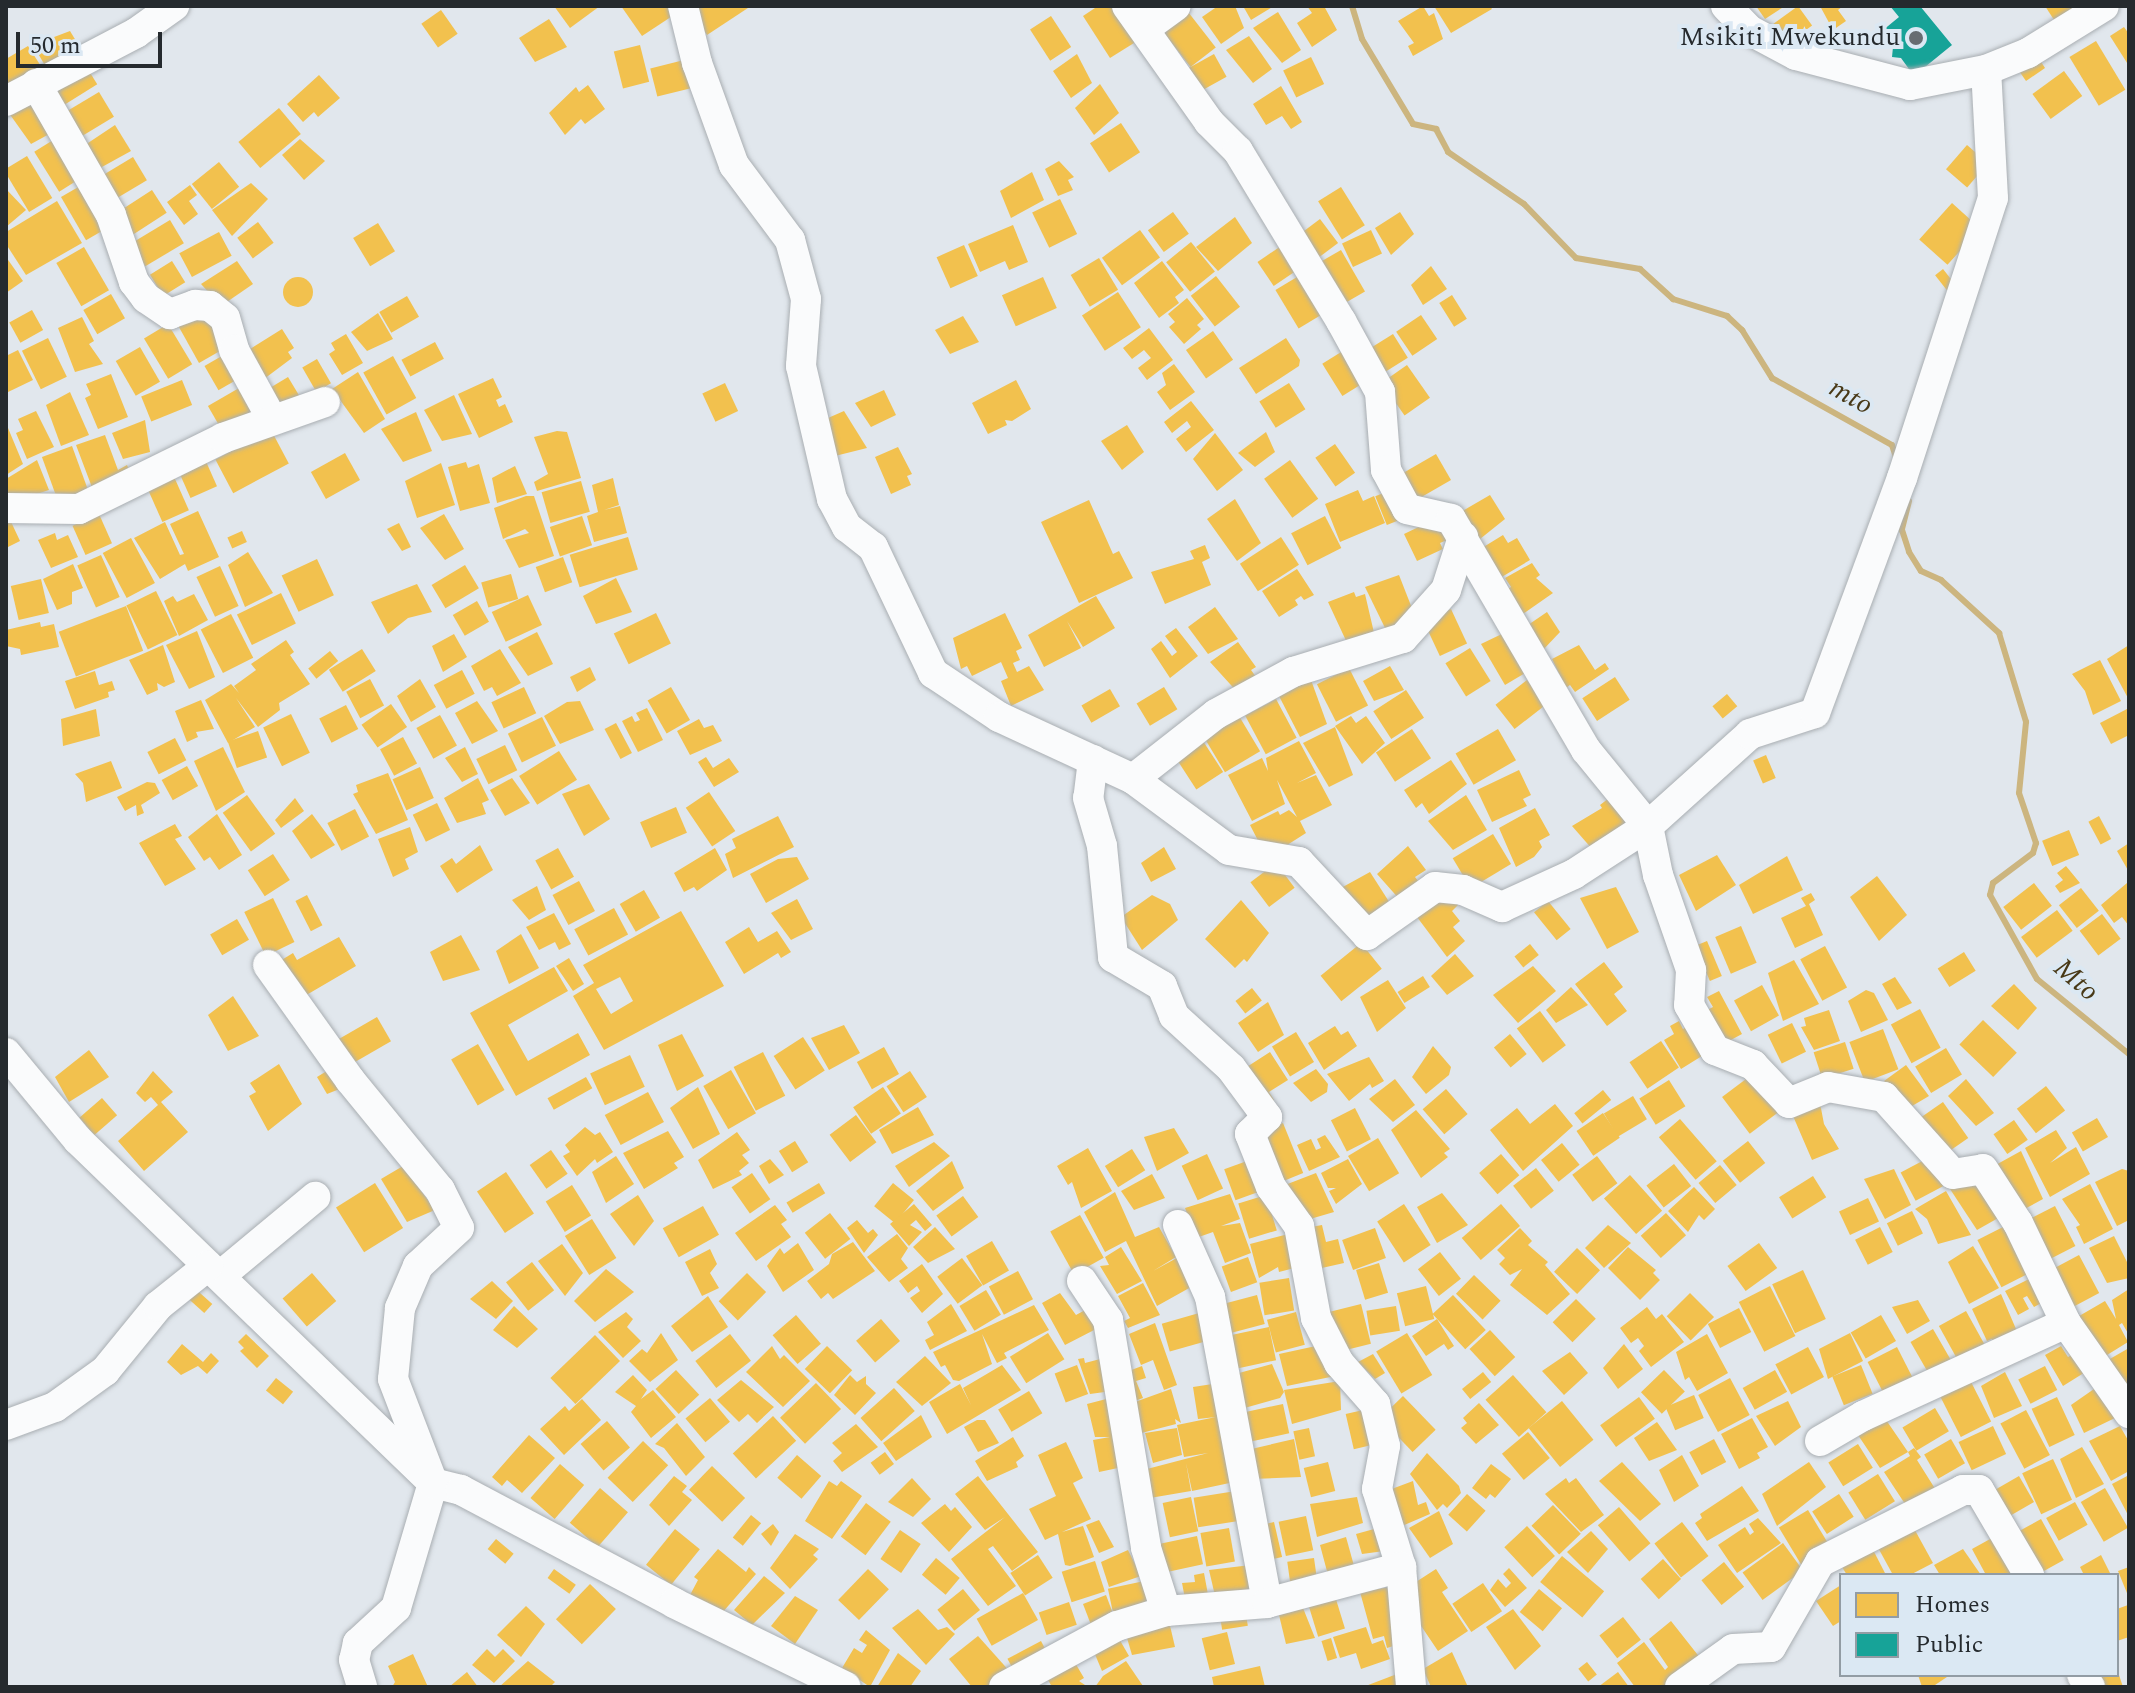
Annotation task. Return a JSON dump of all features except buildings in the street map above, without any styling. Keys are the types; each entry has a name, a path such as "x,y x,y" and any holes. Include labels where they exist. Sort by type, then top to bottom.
{"street":[{"path":"6,101 136,33 174,6"},
{"path":"683,6 697,63 734,165 790,240 806,299 801,366 832,499 847,527 873,547 933,673 999,717 1133,779 1229,850 1299,862 1367,935 1435,887 1463,890 1502,907 1574,874 1648,826 1750,734 1815,713 1902,478 1993,198 1986,70"},
{"path":"1176,6 1135,18 1209,122 1238,151 1374,380 1380,392 1386,470 1407,509 1451,519 1586,750 1648,826 1658,875 1691,970 1689,1005 1715,1050 1753,1065 1789,1103 1828,1087 1884,1097 1953,1174 1983,1169 2018,1223 2066,1323 2129,1413"},
{"path":"1726,6 1761,36 1843,70 1910,85 1986,70 2074,29 2104,6"},
{"path":"36,84 111,215 134,282 146,298 170,314 195,305 210,306 225,318 234,350 272,419"},
{"path":"6,508 79,509 272,419 325,402"},
{"path":"1133,779 1216,714 1293,672 1403,638 1446,590 1463,537"},
{"path":"1093,760 1088,798 1102,846 1113,957 1162,986 1174,1016 1231,1068 1267,1117 1250,1134 1271,1187 1299,1226 1316,1318 1339,1363 1375,1404 1385,1446 1377,1489 1401,1567 1411,1687"},
{"path":"268,965 350,1080 440,1190 459,1228 418,1266 393,1339 393,1379 433,1483 396,1608 358,1643 354,1660 362,1687"},
{"path":"6,1053 78,1140 433,1483 461,1490 674,1603 846,1687"},
{"path":"6,1425 55,1407 105,1371 158,1306 214,1271 315,1197"},
{"path":"1178,1225 1210,1297 1267,1603"},
{"path":"1082,1281 1108,1320 1146,1548 1166,1611"},
{"path":"1820,1441 1863,1416 2066,1323"},
{"path":"1680,1687 1733,1649 1771,1647 1820,1562 1963,1490 1979,1490 2028,1573"},
{"path":"1004,1687 1117,1626 1166,1611 1267,1603 1332,1590 1401,1567"}],"waterway":[{"name":"mto","path":"1352,6 1362,39 1413,124 1436,129 1448,152 1524,204 1576,258 1640,269 1673,299 1727,316 1742,330 1772,378 1892,445 1896,457"},
{"name":"mto","path":"1909,501 1902,530 1909,552 1921,571 1941,580 1999,633 2026,722 2019,793 2036,843 2033,853 1993,883 1990,895 2037,979 2129,1054"}],"place":[{"name":"Msikiti Mwekundu","path":"1916,38"}],"water label":[{"name":"Mto","path":"2076,980"}]}
